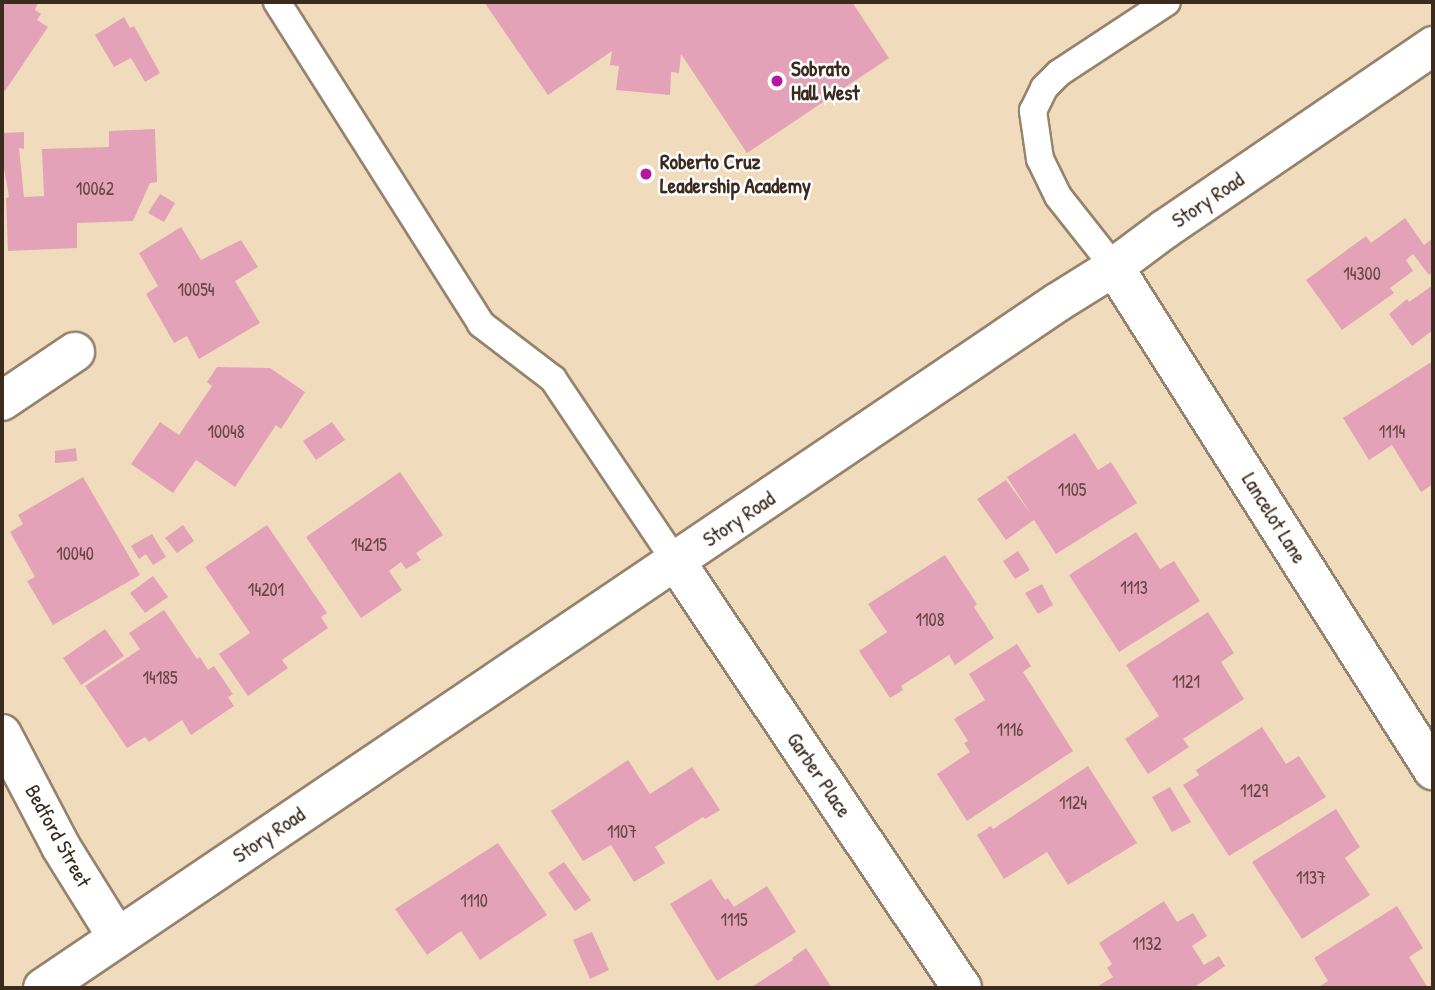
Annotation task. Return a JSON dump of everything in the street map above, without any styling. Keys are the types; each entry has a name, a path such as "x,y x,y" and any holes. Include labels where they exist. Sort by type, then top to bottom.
{"street":[{"name":"Story Road","path":"43,988 1058,302 1114,267 1165,229 1433,46"},
{"name":"Lancelot Lane","path":"1114,267 1433,770"},
{"path":"2,401 75,352"},
{"name":"Garber Place","path":"676,562 962,988"},
{"name":"Bedford Street","path":"2,734 61,847 117,937"}],"lane":[{"path":"276,2 481,324 553,379 676,562"},
{"path":"1114,267 1058,196 1040,159 1033,111 1044,88 1059,73 1167,2"}],"building":[{"path":"2,2 38,2 35,10 41,14 37,20 48,27 5,91 2,89"},
{"name":"Sobrato Hall West","path":"484,2 852,2 889,58 747,153 681,54 679,73 671,72 670,95 616,90 619,66 610,65 612,51 548,95"},
{"path":"124,17 130,28 134,26 160,73 145,82 131,58 114,67 95,35"},
{"path":"155,129 157,182 150,183 133,221 77,223 77,248 8,251 6,198 9,197 2,156 2,133 24,132 24,149 19,148 24,197 44,196 42,149 109,147 109,131"},
{"path":"160,194 175,203 164,222 148,213"},
{"path":"1405,218 1424,245 1433,238 1433,272 1429,275 1413,254 1406,260 1413,271 1390,288 1394,293 1342,330 1306,280 1366,236 1371,243"},
{"path":"181,227 201,260 241,240 258,267 235,281 260,323 199,359 187,336 174,343 146,294 158,286 139,253"},
{"path":"1433,285 1433,330 1412,346 1389,314 1407,299 1409,302"},
{"path":"1433,361 1433,484 1421,492 1392,445 1369,460 1343,418"},
{"path":"217,367 270,368 305,392 281,429 276,425 235,487 196,460 173,493 131,464 160,422 179,435 212,386 207,382"},
{"path":"332,422 345,440 316,460 303,441"},
{"path":"1075,433 1098,470 1111,462 1137,503 1056,554 1034,520 1006,540 977,499 1006,480 1031,514 1007,477"},
{"path":"76,448 77,461 55,463 55,451"},
{"path":"400,472 443,535 416,553 421,560 406,569 401,562 389,571 402,590 361,618 306,537"},
{"path":"83,477 140,575 53,625 27,581 35,577 10,532 23,524 18,515"},
{"path":"183,525 194,541 177,553 165,538"},
{"path":"267,525 327,613 321,617 328,628 282,660 288,668 248,696 219,654 250,633 205,567"},
{"path":"1136,532 1160,569 1174,561 1200,601 1119,652 1069,575"},
{"path":"152,534 166,557 153,565 146,554 139,559 131,546"},
{"path":"1018,551 1030,570 1015,579 1003,561"},
{"path":"945,555 977,604 974,607 994,638 955,665 949,655 901,686 903,690 890,698 859,651 887,632 868,604"},
{"path":"153,576 168,597 145,613 130,593"},
{"path":"1042,584 1053,605 1038,614 1025,593"},
{"path":"164,610 197,659 200,657 208,670 214,666 233,694 228,697 234,706 191,735 182,720 149,742 145,737 127,748 85,686 140,649 129,633"},
{"path":"1208,612 1234,653 1221,662 1244,699 1183,739 1189,747 1148,774 1125,739 1159,716 1126,665"},
{"path":"105,629 124,656 81,685 63,658"},
{"path":"1017,644 1031,666 1023,672 1073,751 967,821 937,774 970,752 964,743 968,741 954,719 985,700 969,674"},
{"path":"1262,727 1286,764 1299,756 1326,797 1229,856 1183,785 1199,775 1196,770"},
{"path":"628,760 650,794 692,767 720,810 705,819 703,817 655,847 665,863 634,882 611,845 583,861 551,811"},
{"path":"1088,766 1137,843 1068,885 1047,852 1004,879 977,835 991,826 993,829"},
{"path":"1170,787 1191,822 1172,832 1152,797"},
{"path":"1336,809 1360,847 1345,858 1370,895 1302,939 1252,862"},
{"path":"498,843 547,915 480,960 461,931 427,955 395,909"},
{"path":"564,862 591,900 575,911 548,873"},
{"path":"711,879 725,900 728,898 734,907 767,886 796,932 717,981 670,904"},
{"path":"1164,901 1177,922 1193,913 1207,936 1192,946 1204,965 1219,956 1225,966 1193,988 1095,988 1113,977 1107,968 1112,964 1099,943"},
{"path":"1397,906 1423,948 1409,957 1428,988 1317,988 1328,981 1314,958"},
{"path":"592,932 609,970 590,979 573,940"},
{"path":"806,948 832,988 750,988 793,960 792,958"}],"place":[{"name":"Sobrato Hall West","path":"777,81"},
{"name":"Roberto Cruz Leadership Academy","path":"646,174"}]}
